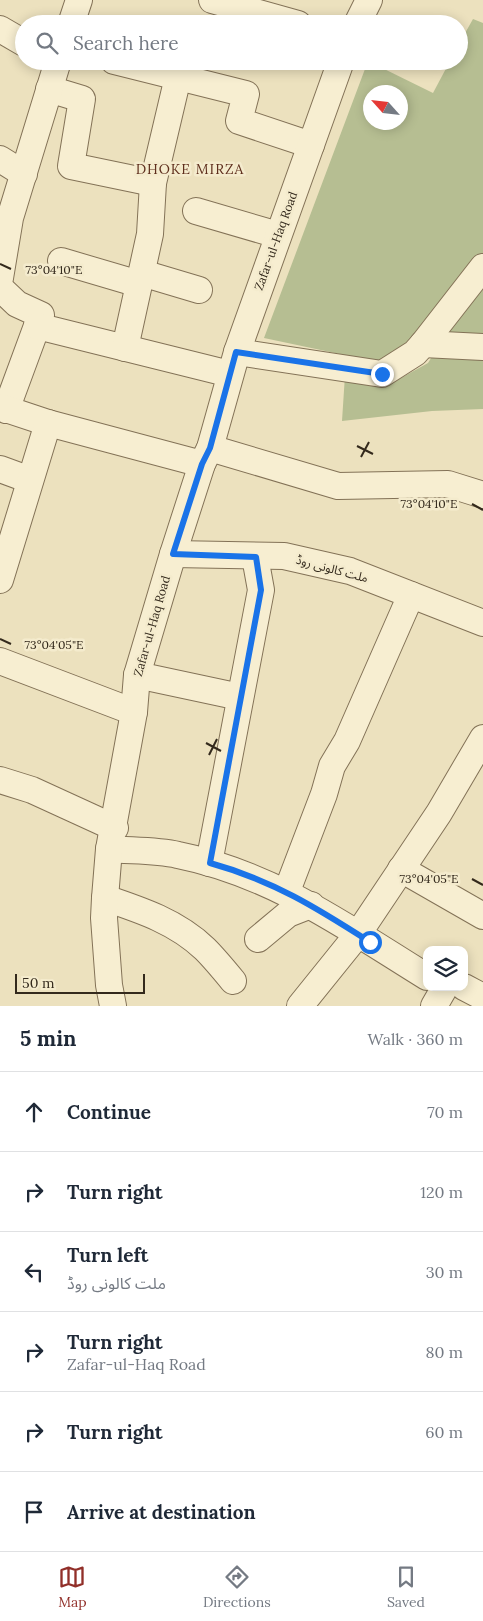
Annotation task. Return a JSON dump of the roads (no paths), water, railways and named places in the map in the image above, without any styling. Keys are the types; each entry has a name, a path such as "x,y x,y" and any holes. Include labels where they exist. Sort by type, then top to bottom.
{"street":[{"path":"74,15 80,0"},
{"path":"212,0 266,15"},
{"path":"362,15 370,0"},
{"path":"0,29 15,38"},
{"path":"0,278 10,218 54,70"},
{"path":"150,70 246,94 239,121 311,145"},
{"name":"Zafar-ul-Haq Road","path":"113,1006 108,975 104,918 112,838 134,712 137,675 173,554 206,456 233,363 338,70"},
{"path":"126,348 150,234 153,183 178,77"},
{"path":"49,89 82,99 71,166 153,183"},
{"path":"0,159 24,174"},
{"path":"196,211 278,236"},
{"path":"62,261 199,290"},
{"path":"37,326 126,348 233,363 382,374 414,353 424,344 483,268"},
{"path":"0,288 17,304 40,312 37,326 3,408 48,423 338,486 448,484 483,495"},
{"path":"424,344 483,347"},
{"path":"0,580 48,423"},
{"path":"0,468 30,480"},
{"name":"ملت کالونی روڈ","path":"173,554 256,557 284,556 350,572 483,623"},
{"path":"210,863 261,590 256,557"},
{"path":"287,891 324,794 332,766 346,741 411,595"},
{"path":"0,662 134,712"},
{"path":"137,675 240,697"},
{"path":"300,1006 358,934 439,813 483,738"},
{"path":"0,780 32,790 112,838 232,869 287,891 423,975"},
{"path":"401,869 483,916"},
{"path":"106,898 152,914 175,926 204,948 233,981"},
{"path":"258,939 288,914 311,905"},
{"path":"468,989 483,997"},
{"path":"434,1006 443,991"}],"district":[{"name":"DHOKE MIRZA","path":"190,169"}]}
